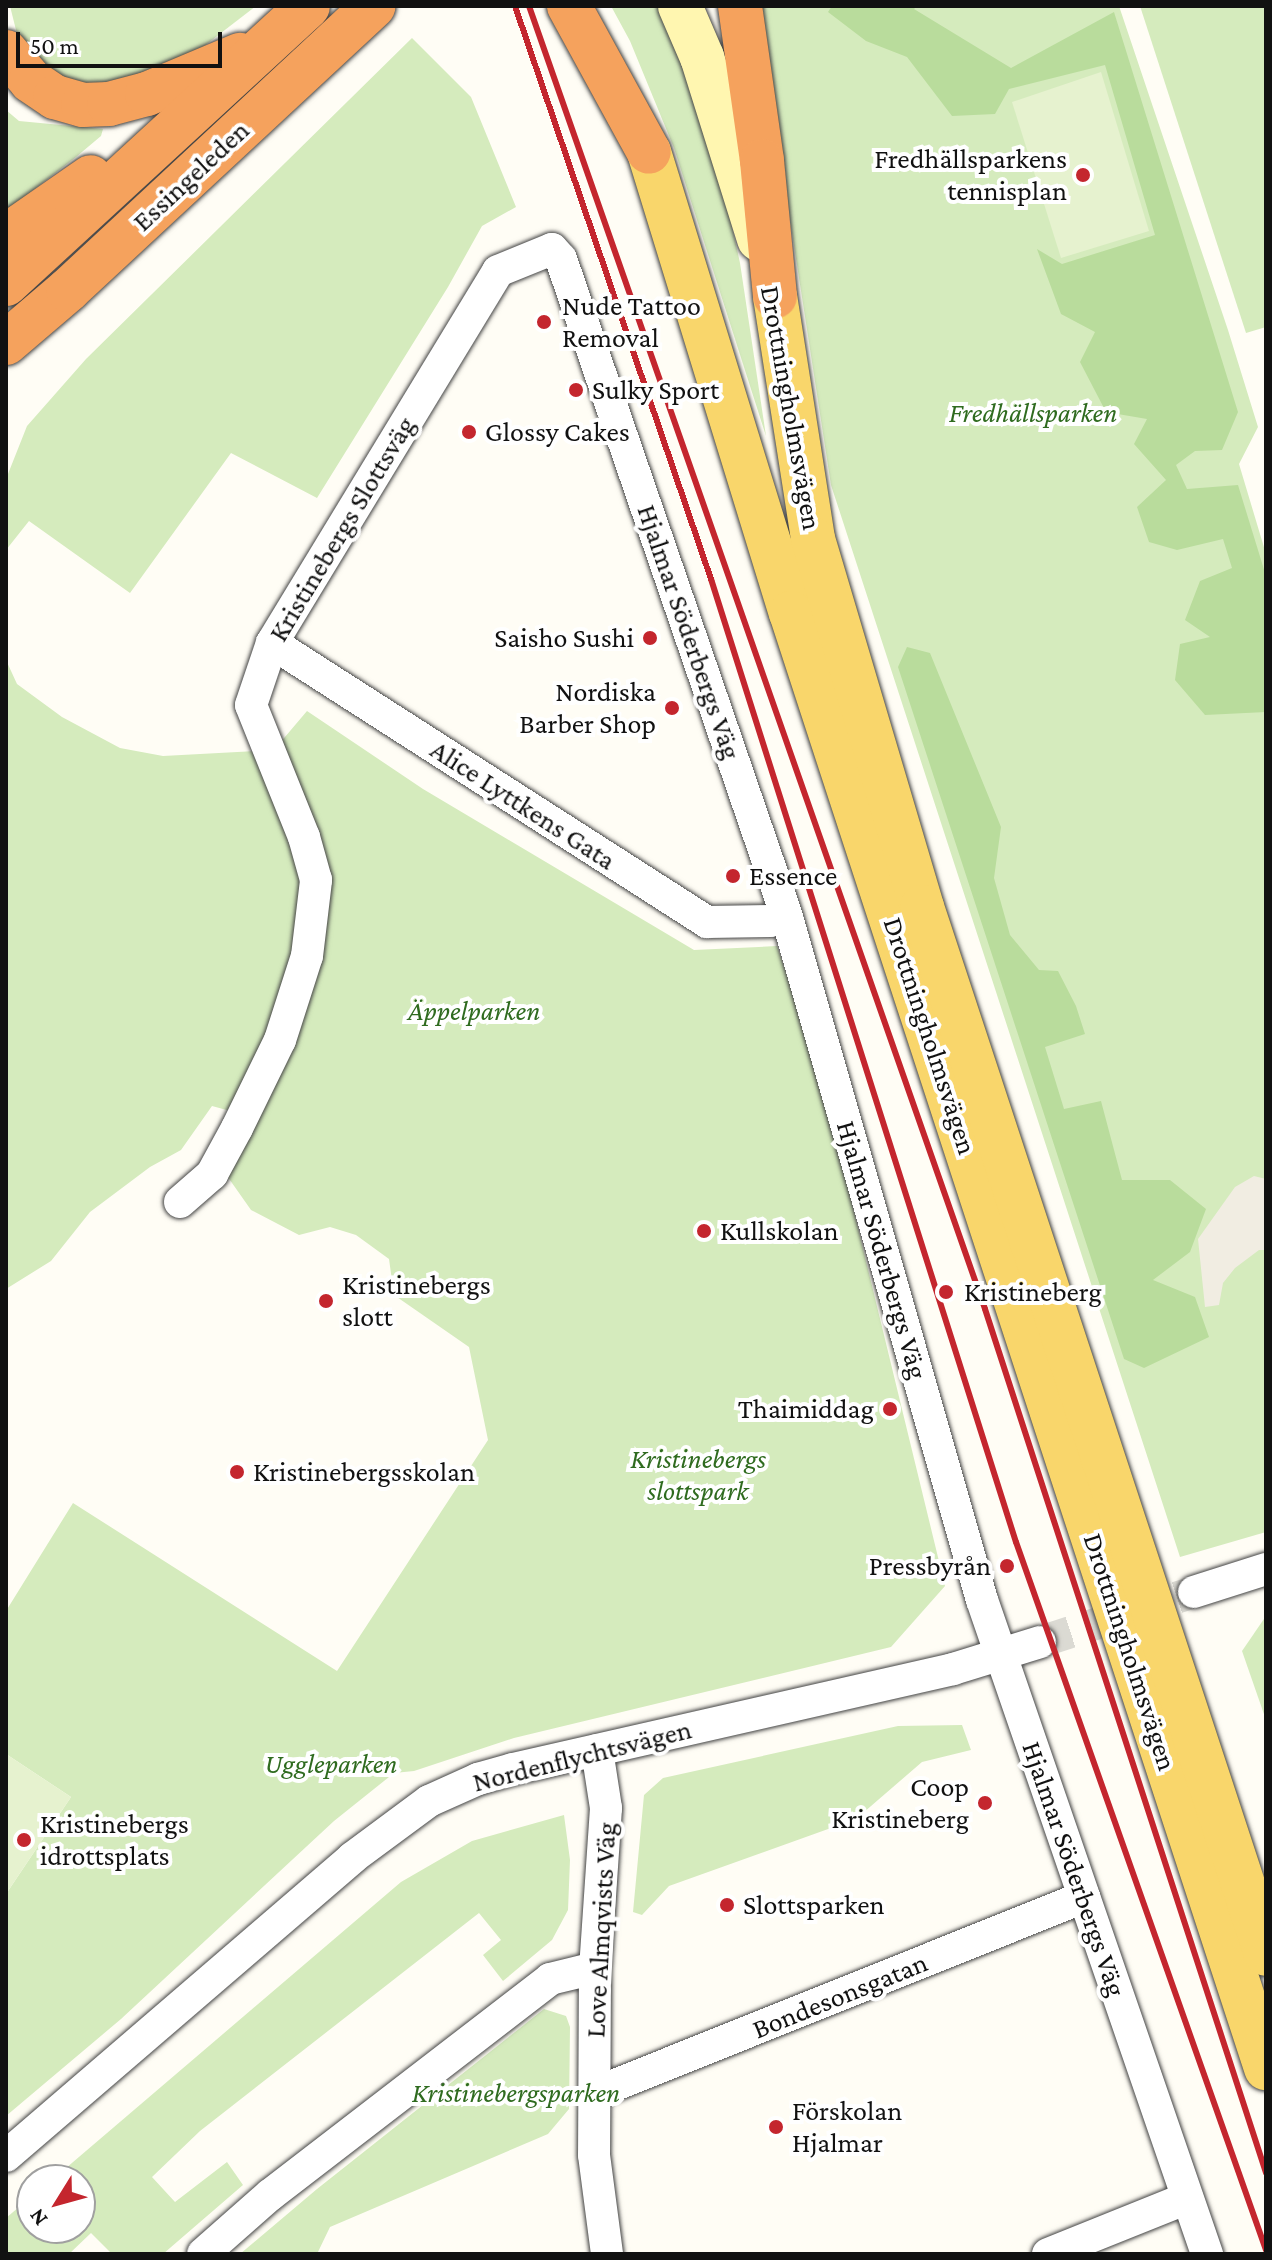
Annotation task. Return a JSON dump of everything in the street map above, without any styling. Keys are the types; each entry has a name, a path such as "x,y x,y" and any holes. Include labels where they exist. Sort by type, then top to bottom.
{"highway":[{"name":"Essingeleden","path":"6,284 308,6"},
{"name":"Essingeleden","path":"6,343 68,290 374,6"},
{"path":"569,6 649,152"},
{"path":"740,6 762,161 775,296"},
{"path":"6,52 31,81 55,97 83,105 147,94 268,43"},
{"path":"6,236 104,169 167,137"},
{"path":"6,377 68,290"}],"main road":[{"name":"Drottningholmsvägen","path":"591,6 629,91 649,152 791,613 1266,2068"},
{"name":"Drottningholmsvägen","path":"680,6 702,57 775,296 813,539 922,907 1266,1954"}],"street":[{"name":"Kristinebergs Slottsväg","path":"180,1202 212,1174 237,1128 280,1040 307,956 316,880 304,837 251,705 272,643 498,271 552,249"},
{"name":"Hjalmar Söderbergs Väg","path":"552,249 561,259 787,917 982,1600 1207,2254"},
{"name":"Alice Lyttkens Gata","path":"272,643 707,922 770,921 787,917"},
{"path":"1194,1592 1266,1569"},
{"name":"Nordenflychtsvägen","path":"6,2156 352,1858 429,1801 478,1779 953,1669 1040,1642"},
{"name":"Love Almqvists Väg","path":"597,1750 606,1808 595,1968 594,2155 607,2254"},
{"name":"Bondesonsgatan","path":"595,2093 1084,1897"},
{"path":"203,2254 270,2195 550,1979 595,1968"},
{"path":"1048,2254 1187,2198"}],"green space":[{"path":"10,6 256,6 186,60 136,82 81,83 53,75 17,34"},
{"path":"611,6 659,6 673,40 722,181 740,263 766,436 674,148 630,41"},
{"name":"Fredhällsparken","path":"761,6 1119,6 1228,330 1258,427 1239,464 1266,554 1266,1532 1180,1557 831,485 774,116"},
{"path":"832,6 917,6 914,9 1011,68 1114,12 1238,412 1222,450 1195,451 1176,465 1187,489 1238,485 1266,576 1266,712 1205,715 1175,680 1180,644 1210,637 1185,620 1200,581 1232,568 1223,539 1177,550 1149,542 1137,507 1166,480 1134,444 1147,419 1106,412 1080,362 1095,332 1061,314 1037,249 1062,264 1155,235 1105,65 1009,89 995,114 952,116 907,57 866,41 828,12"},
{"path":"1140,6 1266,6 1266,327 1246,333"},
{"path":"412,38 471,97 516,207 482,226 448,287 317,498 231,453 130,593 29,521 6,550 6,479 27,426 86,359"},
{"name":"Fredhällsparkens tennisplan","path":"1101,72 1149,231 1061,258 1012,102"},
{"path":"6,110 19,121 103,129 101,136 6,211"},
{"path":"907,647 930,653 1001,827 994,878 1010,935 1039,970 1058,971 1076,1006 1085,1034 1045,1047 1064,1109 1101,1101 1122,1180 1170,1180 1206,1209 1190,1252 1153,1280 1195,1297 1209,1337 1144,1368 1124,1359 898,667"},
{"path":"6,660 17,684 62,717 120,748 163,756 257,751 303,885 297,952 273,1027 234,1112 212,1106 181,1150 150,1167 90,1212 51,1261 6,1289"},
{"name":"Kristinebergs slottspark","path":"307,711 423,789 694,950 777,946 821,1076 945,1586 891,1647 514,1738 414,1771 394,1773 334,1821 121,2019 6,2116 6,1894 71,1797 6,1754 6,1611 73,1503 337,1671 488,1440 469,1347 394,1295 389,1259 356,1235 330,1227 299,1235 251,1210 225,1173 257,1123 288,1057 322,953 279,744"},
{"path":"1266,1616 1266,1720 1242,1651"},
{"path":"962,1725 971,1750 922,1762 856,1819 669,1886 642,1915 633,1912 644,1795 663,1778 898,1726"},
{"name":"Kristinebergs idrottsplats","path":"6,1754 71,1797 6,1894"},
{"path":"564,1815 570,1860 568,1910 552,1940 503,1981 483,1955 501,1940 479,1913 200,2131 152,2177 175,2202 227,2162 243,2185 163,2254 112,2254 96,2238 96,2164 71,2164 401,1882 472,1841"},
{"name":"Kristinebergsparken","path":"544,2009 566,2016 570,2027 569,2109 548,2134 330,2227 317,2254 240,2254 317,2189"},
{"path":"16,2210 16,2244 79,2244 69,2254 6,2254 6,2218"}],"shaded area":[{"path":"1254,1176 1266,1179 1266,1250 1259,1250 1235,1268 1223,1283 1219,1305 1205,1307 1198,1239 1235,1187"}],"tunnel":[{"path":"1040,1642 1194,1592"}],"railway":[{"path":"515,6 711,579 1016,1542 1266,2250"},
{"path":"529,6 985,1309 1266,2173"}],"place":[{"name":"Fredhällsparkens tennisplan","path":"1083,175"},
{"name":"Nude Tattoo Removal","path":"544,322"},
{"name":"Sulky Sport","path":"576,390"},
{"name":"Glossy Cakes","path":"469,432"},
{"name":"Saisho Sushi","path":"650,638"},
{"name":"Nordiska Barber Shop","path":"672,708"},
{"name":"Essence","path":"733,876"},
{"name":"Kullskolan","path":"704,1231"},
{"name":"Kristineberg","path":"946,1292"},
{"name":"Kristinebergs slott","path":"326,1301"},
{"name":"Thaimiddag","path":"890,1409"},
{"name":"Kristinebergsskolan","path":"237,1472"},
{"name":"Pressbyrån","path":"1007,1566"},
{"name":"Coop Kristineberg","path":"985,1803"},
{"name":"Kristinebergs idrottsplats","path":"24,1840"},
{"name":"Slottsparken","path":"727,1905"},
{"name":"Förskolan Hjalmar","path":"776,2127"}],"park label":[{"name":"Äppelparken","path":"474,1011"},
{"name":"Uggleparken","path":"331,1764"}]}
